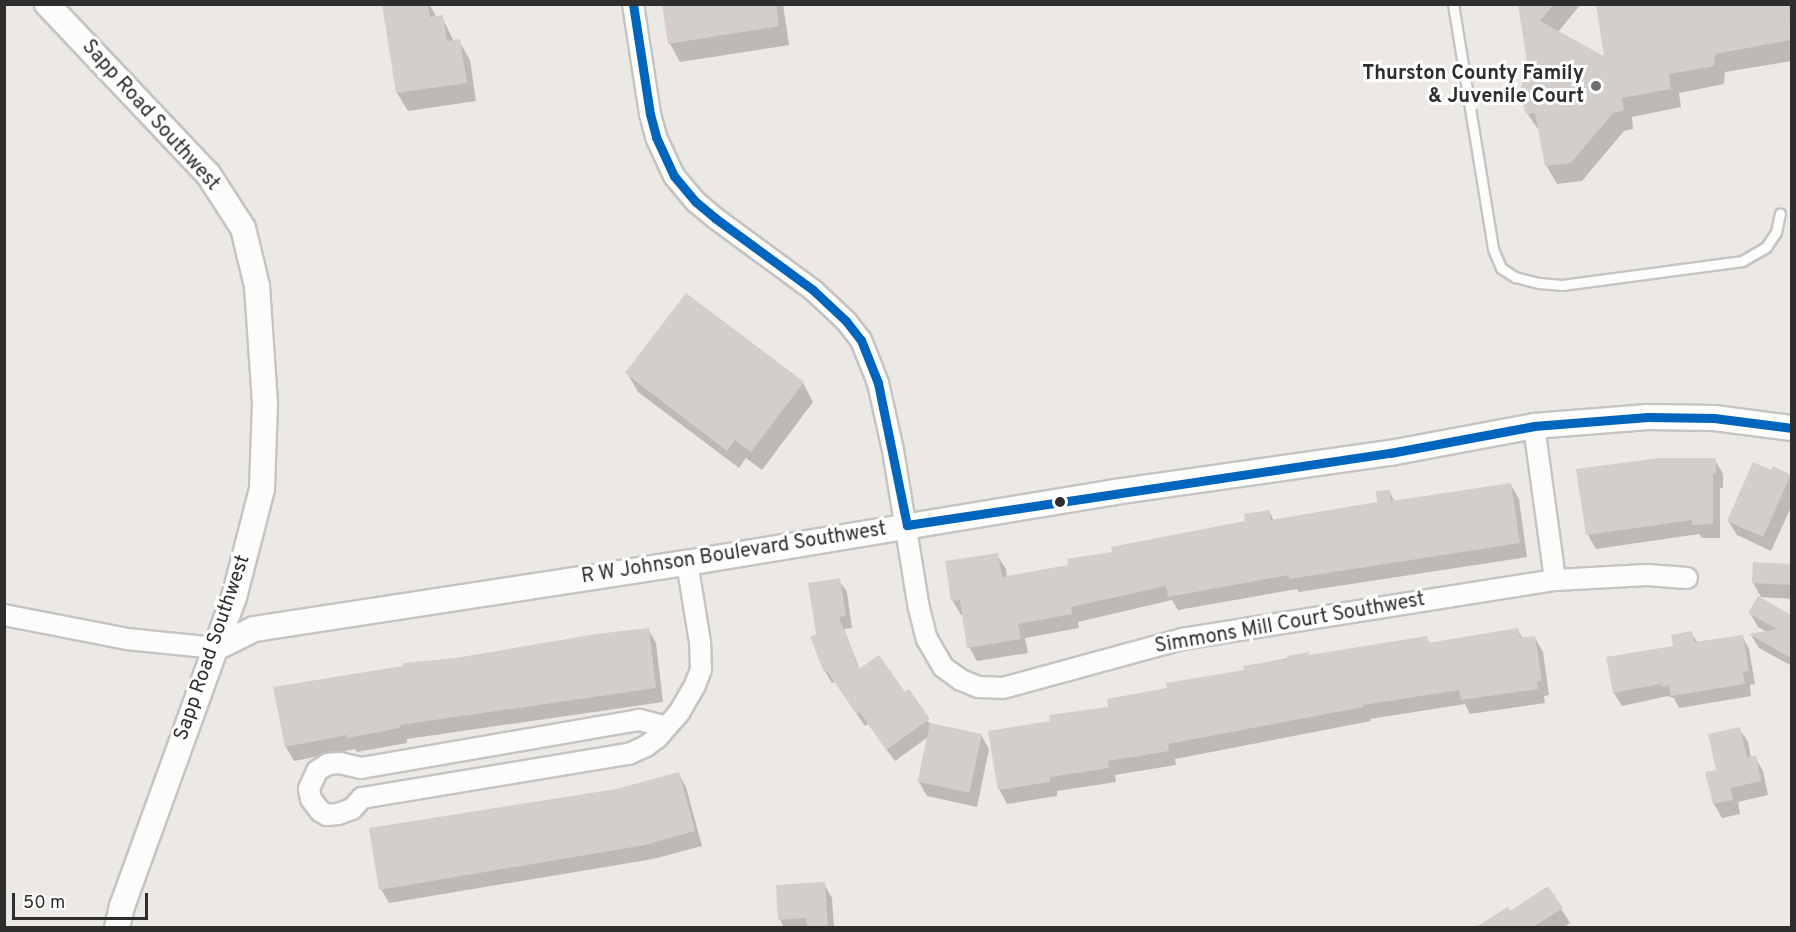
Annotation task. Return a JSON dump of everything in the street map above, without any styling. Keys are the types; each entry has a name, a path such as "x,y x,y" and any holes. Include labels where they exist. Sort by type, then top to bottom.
{"street":[{"name":"Sapp Road Southwest","path":"47,4 208,174 243,228 256,286 265,402 262,489 234,597 122,906 117,927"},
{"name":"Simmons Mill Court Southwest","path":"633,4 656,137 674,176 696,202 715,218 813,290 839,314 861,340 878,383 907,525 919,608 927,639 944,667 961,680 978,687 1003,688 1115,656 1240,628 1555,580 1647,575 1687,578"},
{"name":"R W Johnson Boulevard Southwest","path":"216,648 254,629 687,563 907,525 1390,453 1534,426 1648,417 1714,418 1791,428"},
{"path":"1534,426 1555,580"},
{"path":"666,727 639,720 361,768 340,763 328,764 317,771 309,789 311,799 320,811 327,815 338,814 352,809 362,798 629,754 646,747 666,727 688,699 701,669 700,642 687,563"},
{"path":"4,615 127,639 216,648"}],"lane":[{"path":"1453,4 1493,249 1501,268 1515,277 1539,283 1562,285 1742,261 1766,247 1776,232 1779,213"}],"building":[{"path":"382,4 428,4 430,17 443,15 447,41 460,39 467,83 396,93"},
{"path":"662,4 776,4 779,26 668,44"},
{"name":"Thurston County Family & Juvenile Court","path":"1518,4 1554,4 1540,21 1604,56 1596,4 1789,4 1791,40 1715,54 1714,66 1669,74 1671,89 1622,98 1624,110 1613,113 1571,163 1545,166 1535,113 1526,114 1520,96 1522,82 1530,81"},
{"path":"686,293 804,382 751,452 735,440 727,451 625,373"},
{"path":"1660,458 1716,458 1716,474 1713,474 1713,524 1692,525 1692,520 1586,535 1576,469"},
{"path":"1753,462 1771,470 1773,466 1791,475 1763,537 1727,521"},
{"path":"1511,483 1520,543 1289,579 1289,575 1168,597 1166,586 1071,607 1072,614 1018,624 1021,639 967,648 960,600 951,601 945,561 998,553 1002,577 1068,565 1067,559 1112,552 1111,547 1245,521 1244,514 1269,510 1271,520 1377,502 1376,491 1390,490 1391,501"},
{"path":"1753,562 1791,564 1790,585 1752,583"},
{"path":"840,578 846,616 839,617 859,669 879,655 905,692 909,689 930,719 886,750 860,712 857,715 827,671 824,672 810,637 816,634 808,583"},
{"path":"1758,596 1791,615 1791,658 1749,634 1777,629 1748,613"},
{"path":"649,628 656,688 400,725 400,728 285,747 273,687 403,666 403,663 456,658 596,634"},
{"path":"1518,628 1520,638 1535,636 1542,681 1537,682 1538,689 1461,700 1459,690 1363,705 1363,707 1168,744 1169,751 1108,761 1109,768 1050,777 1050,782 998,790 988,731 1050,721 1049,715 1108,707 1107,699 1167,688 1166,683 1244,670 1243,666 1288,659 1287,656 1309,652 1309,655 1427,636 1428,643"},
{"path":"1692,631 1694,642 1743,635 1749,671 1743,672 1745,684 1671,696 1669,685 1661,687 1661,684 1613,693 1606,657 1673,646 1671,635"},
{"path":"930,723 982,734 969,793 918,782"},
{"path":"1740,727 1747,757 1756,756 1761,781 1731,788 1733,800 1713,804 1705,772 1716,770 1708,734"},
{"path":"679,772 695,831 645,845 379,890 369,828 616,789"},
{"path":"825,882 828,927 807,927 806,918 778,920 776,885"},
{"path":"1548,886 1563,908 1533,927 1476,927 1508,907 1510,911"}],"transit line":[{"path":"633,4 650,114 656,137 674,176 696,202 715,218 813,290 846,321 861,340 878,383 907,525 1390,453 1534,426 1648,417 1714,418 1792,428"}],"place":[{"name":"Thurston County Family & Juvenile Court","path":"1596,86"}]}
